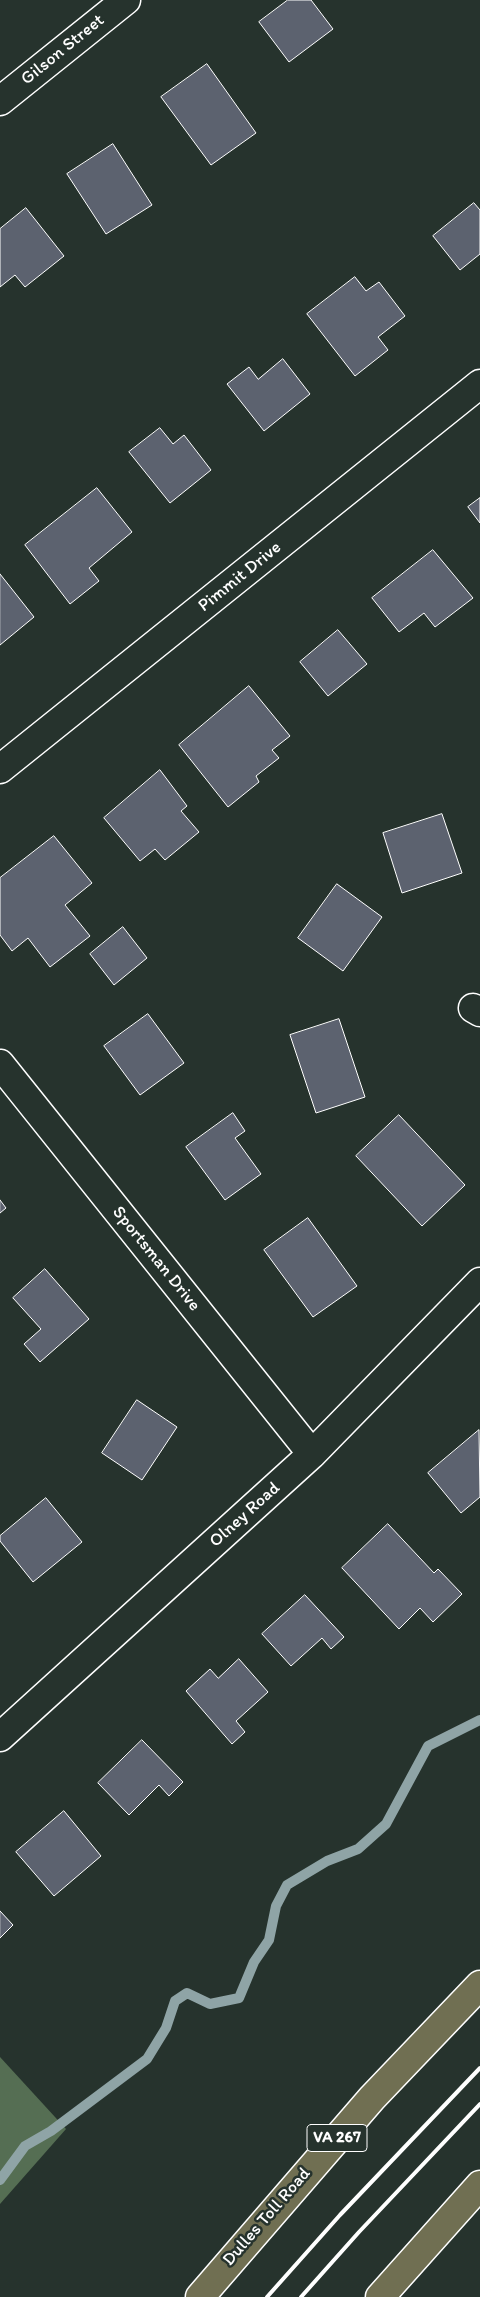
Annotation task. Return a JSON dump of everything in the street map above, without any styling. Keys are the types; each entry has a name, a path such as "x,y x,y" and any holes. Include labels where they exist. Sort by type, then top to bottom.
{"highway":[{"name":"Dulles Toll Road","path":"200,2297 372,2098 480,1985"},
{"path":"380,2297 480,2185"}],"street":[{"name":"Gilson Street","path":"0,101 126,0"},
{"name":"Pimmit Drive","path":"0,769 480,384"},
{"name":"Sportsman Drive","path":"0,1064 312,1454"},
{"name":"Olney Road","path":"4,1727 312,1454 480,1282"}],"green space":[{"path":"0,2057 66,2129 0,2204"}],"building":[{"path":"288,0 311,0 333,29 289,62 259,22"},
{"path":"207,64 256,133 211,165 161,97"},
{"path":"113,144 152,205 106,234 67,174"},
{"path":"474,203 480,210 480,254 460,270 433,236"},
{"path":"26,208 64,256 25,287 15,275 0,287 0,229"},
{"path":"355,277 366,291 379,282 405,316 378,337 388,350 355,376 307,314"},
{"path":"283,359 310,394 264,431 227,384 249,367 258,379"},
{"path":"160,428 173,444 184,435 211,470 170,503 129,452"},
{"path":"97,488 132,532 89,568 99,581 70,604 25,545"},
{"path":"480,498 480,523 468,507"},
{"path":"433,550 473,598 435,627 424,613 399,632 372,598"},
{"path":"0,574 34,617 0,645"},
{"path":"338,630 367,664 328,696 300,662"},
{"path":"249,686 290,736 272,750 279,758 256,776 259,782 228,807 179,745"},
{"path":"160,770 187,806 181,811 199,832 165,860 155,849 140,861 104,818"},
{"path":"442,814 462,873 402,893 383,833"},
{"path":"54,836 92,883 65,905 90,936 50,967 28,938 12,951 0,935 0,878"},
{"path":"337,884 382,917 343,971 298,938"},
{"path":"123,927 147,958 114,985 90,954"},
{"path":"148,1014 184,1063 140,1095 104,1046"},
{"path":"339,1019 365,1097 316,1113 290,1035"},
{"path":"233,1113 245,1131 235,1138 261,1174 225,1200 186,1147"},
{"path":"399,1115 465,1185 422,1226 356,1156"},
{"path":"0,1200 6,1208 0,1213"},
{"path":"308,1218 357,1286 313,1317 264,1250"},
{"path":"45,1269 89,1319 40,1362 24,1344 41,1329 13,1298"},
{"path":"137,1400 177,1427 142,1480 102,1453"},
{"path":"479,1430 480,1497 461,1513 428,1473"},
{"path":"46,1498 82,1542 33,1582 0,1541 0,1536"},
{"path":"388,1524 434,1573 438,1569 462,1594 433,1622 420,1608 399,1629 342,1568"},
{"path":"305,1595 344,1637 331,1649 322,1638 291,1666 262,1634"},
{"path":"239,1659 268,1692 236,1721 245,1732 232,1744 186,1691 210,1669 218,1678"},
{"path":"142,1740 183,1782 169,1796 159,1785 129,1815 98,1783"},
{"path":"64,1811 101,1856 54,1896 16,1852"},
{"path":"0,1911 13,1925 0,1938"}],"waterway":[{"path":"0,2180 25,2146 51,2131 147,2059 166,2028 175,2001 187,1993 210,2004 239,1998 254,1962 269,1940 276,1906 287,1885 327,1861 358,1849 386,1824 428,1746 480,1720"}],"railway":[{"path":"267,2297 340,2215 480,2068"},
{"path":"301,2297 359,2232 480,2104"}]}
